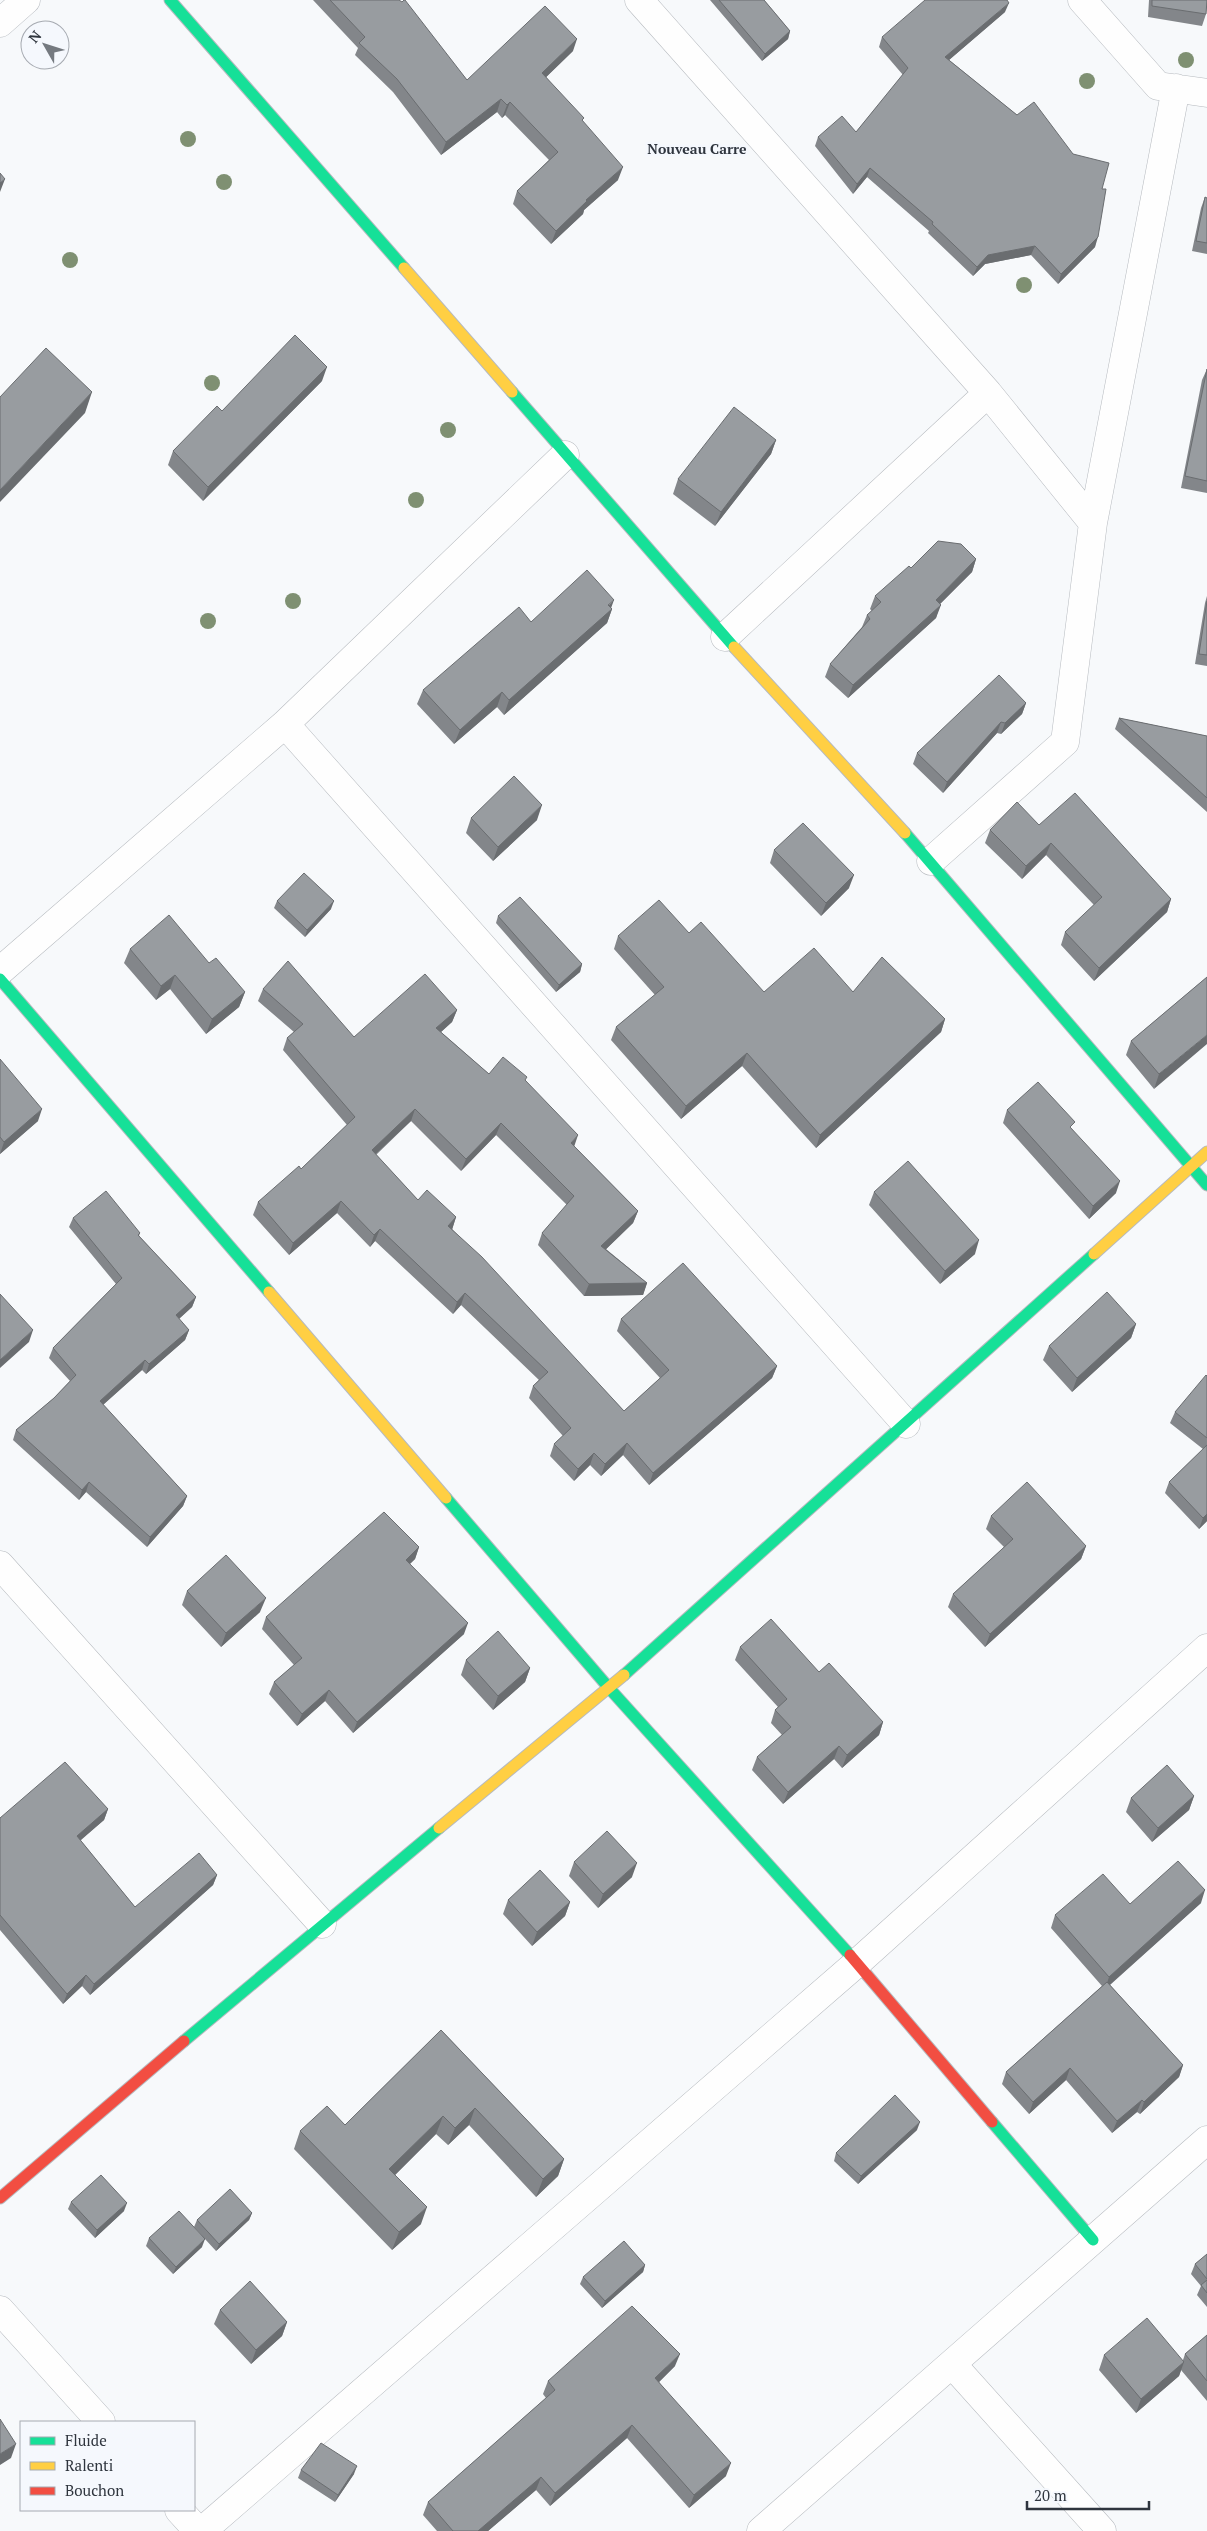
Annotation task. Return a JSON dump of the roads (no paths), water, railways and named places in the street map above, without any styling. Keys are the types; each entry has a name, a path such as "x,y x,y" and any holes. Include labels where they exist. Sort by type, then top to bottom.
{"street":[{"path":"0,23 26,0"},
{"path":"170,0 564,455 725,637 932,861 1207,1185"},
{"path":"638,0 988,393 1092,523"},
{"path":"1082,0 1158,86 1207,93"},
{"path":"932,861 1065,742 1092,523 1176,88"},
{"path":"725,637 988,393"},
{"path":"0,971 285,724 564,455"},
{"path":"285,724 906,1424"},
{"path":"0,979 609,1688 857,1963 1093,2240"},
{"path":"0,2198 322,1924 609,1688 906,1424 1207,1152"},
{"path":"0,1565 322,1924"},
{"path":"202,2531 857,1963 1207,1648"},
{"path":"761,2531 1207,2140"},
{"path":"0,2310 100,2421"},
{"path":"952,2364 1102,2531"},
{"path":"180,2511 198,2531"}],"district":[{"name":"Nouveau Carre","path":"697,149"}]}
